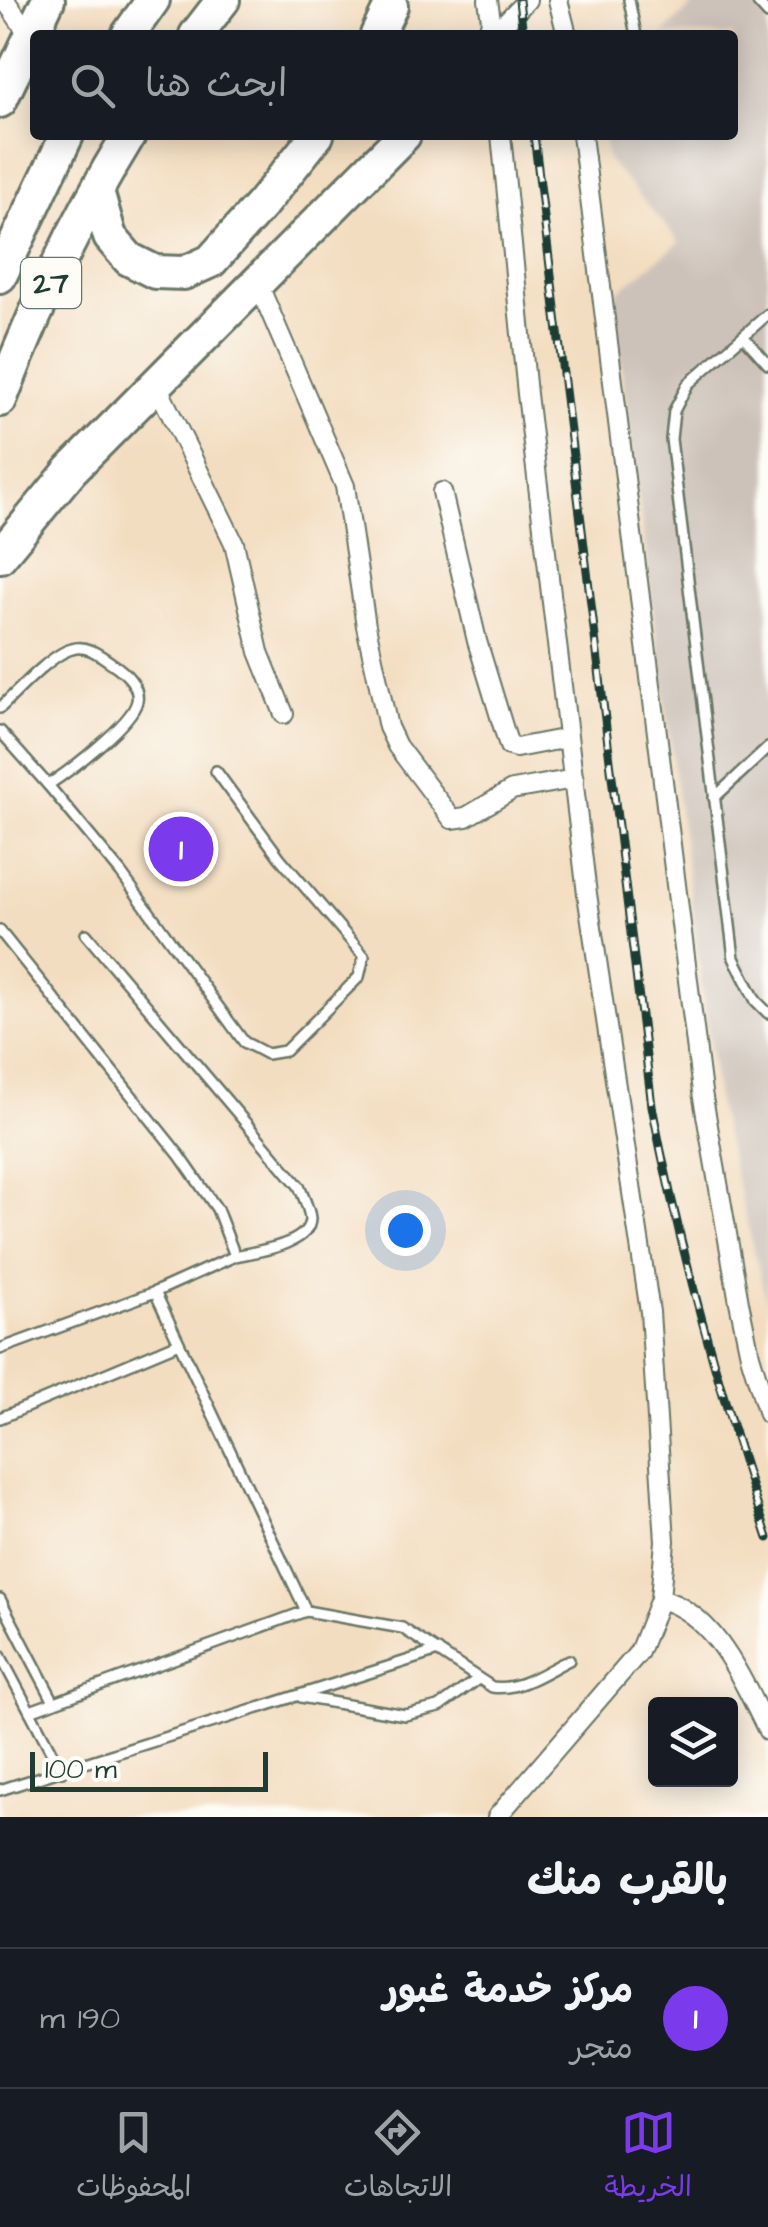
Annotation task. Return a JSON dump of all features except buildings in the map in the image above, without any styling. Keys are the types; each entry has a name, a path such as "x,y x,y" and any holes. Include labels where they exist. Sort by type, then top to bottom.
{"highway":[{"path":"33,30 48,0"},
{"path":"132,30 153,0"},
{"path":"200,30 223,0"},
{"path":"0,101 30,36"},
{"name":"27","path":"0,276 64,140"},
{"name":"27","path":"0,400 38,307 126,140"},
{"path":"102,180 110,237 129,259 155,272 184,272 211,261 313,140"},
{"path":"0,556 70,470 399,140"}],"street":[{"path":"5,0 30,36"},
{"path":"488,0 490,30"},
{"path":"495,30 528,0"},
{"path":"558,0 566,30"},
{"path":"497,1817 638,1652 660,1599 666,1541 650,1312 587,894 502,140"},
{"path":"583,140 702,1092 739,1302 768,1414"},
{"path":"257,282 345,486 379,692 397,746 452,820 512,790 574,779"},
{"path":"156,384 234,543 258,652 284,714"},
{"path":"442,492 477,641 509,746 568,738"},
{"path":"660,1599 687,1608 701,1620 768,1731"}],"lane":[{"path":"630,0 635,30"},
{"path":"758,1 768,14"},
{"path":"768,314 688,384 674,411 672,439 734,958 756,1001 768,1013"},
{"path":"743,336 768,364"},
{"path":"0,708 62,652 75,647 88,649 117,667 136,686 138,700 130,717 48,785"},
{"path":"0,731 121,872 244,1042 267,1054 286,1050 359,978 364,956 280,858 216,771"},
{"path":"714,798 768,748"},
{"path":"0,931 180,1156 217,1209 235,1256"},
{"path":"0,1348 155,1292 235,1256 300,1239 308,1230 310,1215 299,1186 86,934"},
{"path":"155,1292 306,1612"},
{"path":"0,1418 180,1344"},
{"path":"0,1599 54,1702"},
{"path":"30,1711 306,1612 402,1628 492,1687 521,1684 569,1660"},
{"path":"0,1790 438,1651"},
{"path":"0,1654 62,1772"},
{"path":"298,1696 406,1715 439,1707 478,1678"}],"shaded area":[{"path":"698,0 768,0 768,1307 718,1107 612,296 680,242 607,159 604,140 738,140 738,30 667,30"}],"railway":[{"path":"519,0 522,30"},
{"path":"535,140 652,1106 703,1324 768,1538"}],"place":[{"name":"مركز خدمة غبور","path":"181,849"}]}
